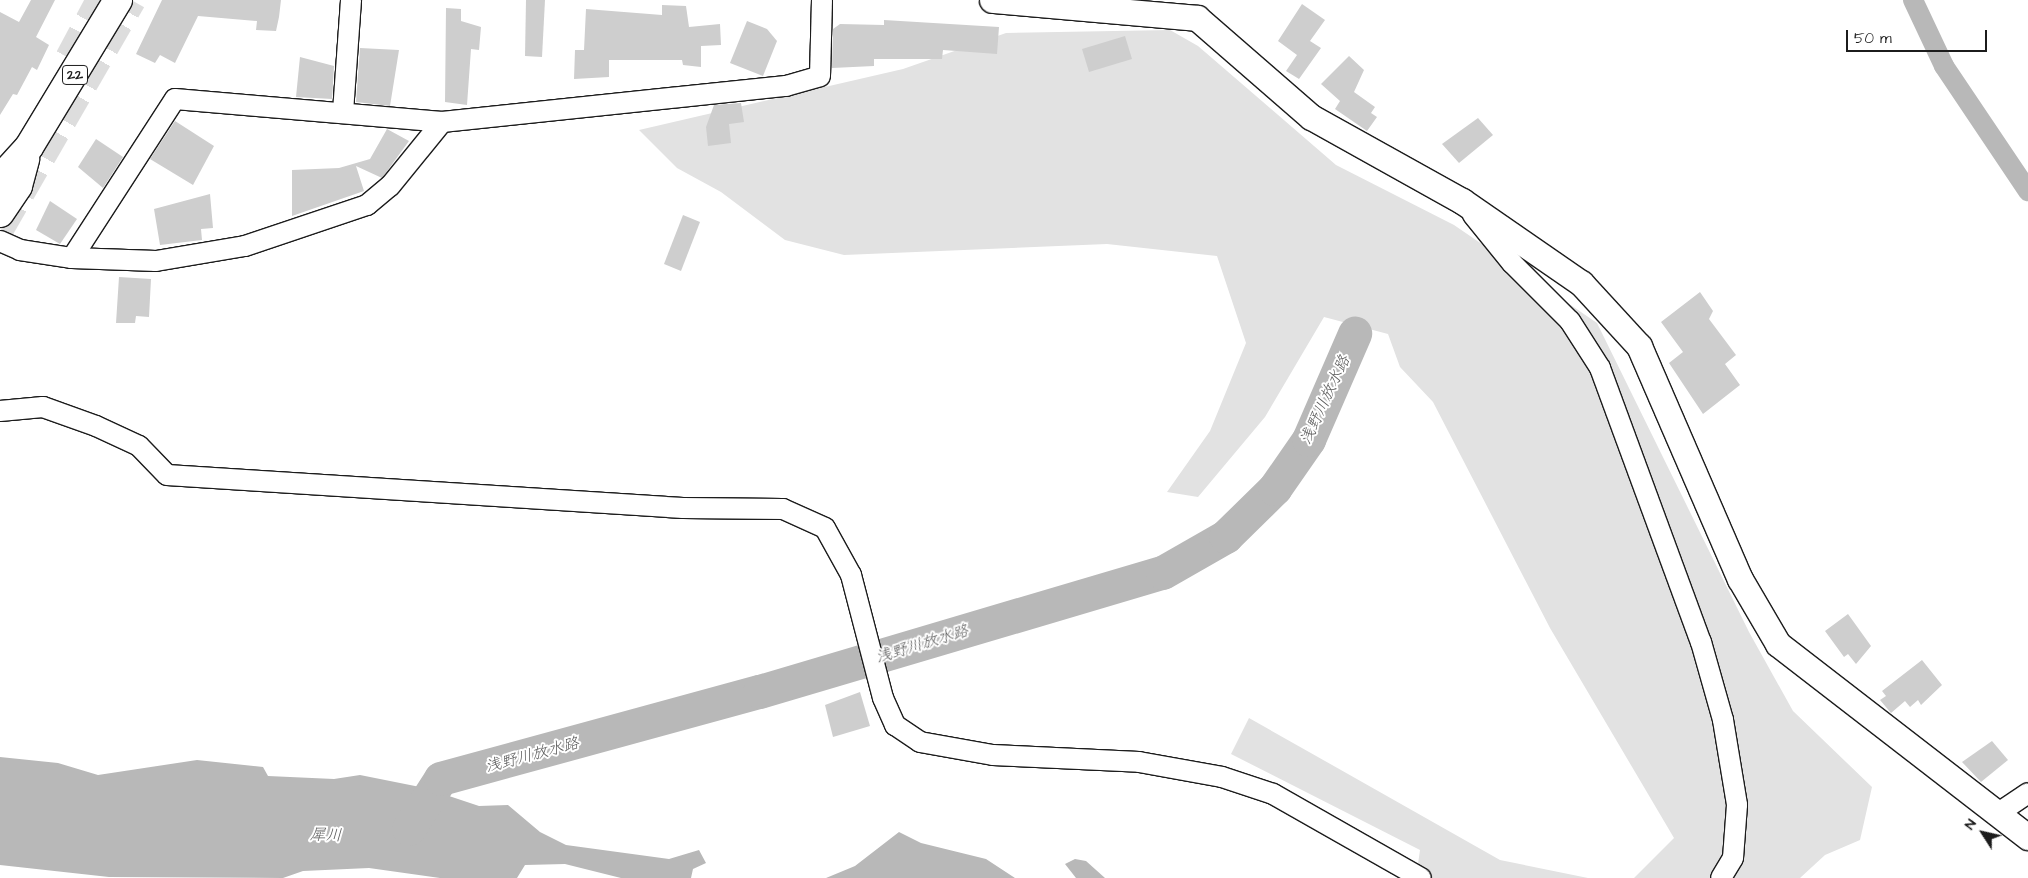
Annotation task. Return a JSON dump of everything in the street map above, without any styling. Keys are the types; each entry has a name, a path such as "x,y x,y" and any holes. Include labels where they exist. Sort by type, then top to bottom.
{"main road":[{"name":"22","path":"0,179 28,148 118,0"},
{"name":"22","path":"0,213 18,186 28,148"}],"street":[{"path":"343,112 351,0"},
{"path":"72,258 175,99 442,122 730,92 820,76 822,0"},
{"path":"992,0 1162,6 1196,18 1312,117 1462,201 1582,283 1639,346 1740,578 1778,644 2028,837"},
{"path":"0,241 20,250 72,258 156,260 245,246 340,218 367,205 390,186 442,122"},
{"path":"1462,201 1512,263 1570,321 1600,368 1701,642 1723,720 1737,805 1733,858 1721,878"},
{"path":"0,411 44,407 96,426 139,446 167,475 683,508 783,509 825,528 851,575 865,618 883,698 895,725 920,742 993,756 1139,762 1222,777 1273,794 1397,873 1421,878"},
{"path":"1997,814 2028,793"}],"shaded area":[{"path":"1170,30 1198,46 1336,165 1454,225 1597,323 1749,632 1793,711 1872,787 1860,840 1825,855 1800,878 1634,878 1674,838 1550,628 1433,402 1400,367 1388,334 1324,317 1265,417 1198,497 1167,492 1210,431 1246,343 1217,256 1107,244 844,255 785,240 721,192 677,168 639,130 903,69 1006,33"},
{"path":"1249,718 1500,860 1588,878 1416,878 1420,850 1231,754"}],"water":[{"name":"犀川","path":"0,757 58,763 98,775 197,760 263,767 268,776 334,779 360,775 425,788 479,806 508,805 540,832 566,845 669,859 699,850 706,863 693,869 691,878 621,878 565,864 525,865 517,878 440,878 369,868 303,871 283,878 109,877 0,865"},
{"path":"899,832 921,843 986,859 1015,878 826,878 855,866"},
{"path":"1075,859 1086,861 1105,878 1076,878 1065,864"}],"building":[{"path":"31,0 55,0 36,37 49,45 37,70 32,67 17,95 13,94 0,115 0,12 19,22"},
{"path":"162,0 281,0 276,31 256,30 257,21 198,16 175,63 160,55 155,63 136,54"},
{"path":"526,0 545,0 542,57 525,56"},
{"path":"1302,4 1325,20 1310,41 1321,48 1299,79 1286,71 1297,55 1278,41"},
{"path":"662,5 686,6 689,27 720,24 721,45 701,46 701,67 683,65 682,60 609,60 609,77 574,79 575,50 584,50 586,9 662,15"},
{"path":"446,8 461,9 461,21 481,27 479,50 471,49 467,105 445,102"},
{"path":"884,20 999,27 997,54 943,50 942,59 874,59 874,66 832,68 833,29 840,24 884,25"},
{"path":"747,21 767,29 777,41 763,76 730,63"},
{"path":"1125,36 1132,59 1089,72 1082,49"},
{"path":"360,48 399,50 390,106 356,102"},
{"path":"1349,56 1364,70 1354,92 1375,107 1371,113 1377,117 1367,131 1335,109 1340,101 1321,84"},
{"path":"300,57 334,66 332,99 296,97"},
{"path":"741,103 744,122 729,124 731,143 708,146 706,127 714,105"},
{"path":"1478,118 1493,135 1459,163 1442,144"},
{"path":"175,121 214,146 193,185 150,159"},
{"path":"387,129 409,141 382,178 356,166 364,191 292,216 292,170 339,168 370,159"},
{"path":"96,139 123,157 103,188 78,167"},
{"path":"210,194 213,228 201,229 202,240 160,245 154,209"},
{"path":"50,201 77,219 60,244 36,230"},
{"path":"683,215 700,222 681,271 664,264"},
{"path":"119,277 151,279 149,317 136,316 135,323 116,323"},
{"path":"1700,292 1713,311 1709,319 1736,355 1725,364 1740,385 1703,414 1669,363 1683,352 1661,322"},
{"path":"1848,614 1871,646 1856,664 1848,654 1844,657 1825,631"},
{"path":"1922,660 1942,685 1921,705 1918,700 1910,707 1905,701 1891,713 1880,700 1886,696 1882,691"},
{"path":"860,692 870,726 833,737 825,705"},
{"path":"1992,741 2008,760 1981,782 1962,762"}],"waterway":[{"path":"1913,0 1944,66 2028,191"},
{"name":"浅野川放水路","path":"409,829 441,779 760,692 1163,573 1226,537 1275,489 1309,440 1355,334"}],"tunnel":[{"path":"69,58 100,0"},
{"path":"0,229 132,0"}]}
